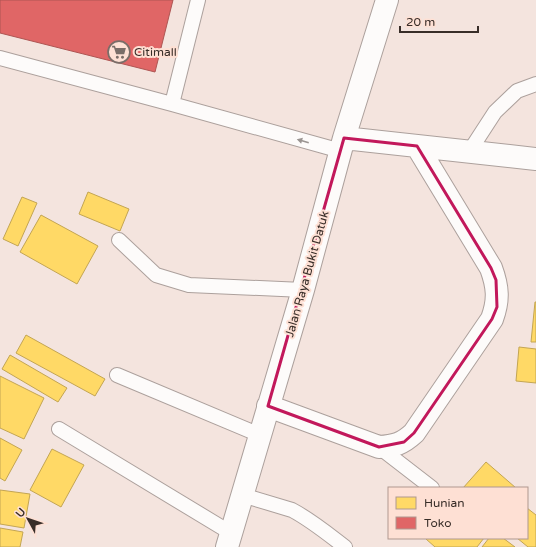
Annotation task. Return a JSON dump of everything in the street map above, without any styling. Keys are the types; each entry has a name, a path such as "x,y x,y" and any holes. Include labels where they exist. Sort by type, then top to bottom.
{"street":[{"name":"Jalan Raya Bukit Datuk","path":"229,540 304,290 343,145 387,0"},
{"path":"343,145 417,146 536,159"},
{"path":"268,406 379,447 392,446 404,442 414,433 492,319 497,307 496,280 491,268 417,146"}],"lane":[{"path":"172,104 198,0"},
{"path":"0,58 172,104 343,145"},
{"path":"469,152 495,112 517,91 536,84"},
{"path":"119,240 156,274 189,285 304,290"},
{"path":"118,375 260,435"},
{"path":"59,429 229,540"},
{"path":"379,447 431,487"},
{"path":"242,495 292,510 308,518 345,547"}],"highlighted area":[{"path":"344,138 417,146 491,268 496,280 497,307 492,319 414,433 404,442 379,447 268,406"}],"building: Hunian":[{"path":"88,192 129,209 120,231 79,214"},
{"path":"22,197 37,203 18,246 3,239"},
{"path":"41,215 98,246 77,284 20,252"},
{"path":"535,302 536,342 531,342"},
{"path":"26,335 105,379 95,396 16,353"},
{"path":"519,347 536,349 536,383 516,381"},
{"path":"10,355 67,388 58,402 2,369"},
{"path":"0,376 44,398 24,439 0,428"},
{"path":"0,438 22,450 5,481 0,478"},
{"path":"52,449 84,465 61,507 30,490"},
{"path":"486,462 515,487 464,487"},
{"path":"0,490 30,494 24,528 0,524"},
{"path":"528,509 536,515 536,547 528,547 518,539 528,539"},
{"path":"0,528 23,532 20,547 0,547"},
{"path":"426,539 483,539 477,547 435,547"},
{"path":"488,539 504,539 515,547 482,547"}],"building: Toko":[{"name":"Citimall","path":"0,0 173,0 155,72 0,33"}],"place":[{"name":"Citimall","path":"119,52"}]}
